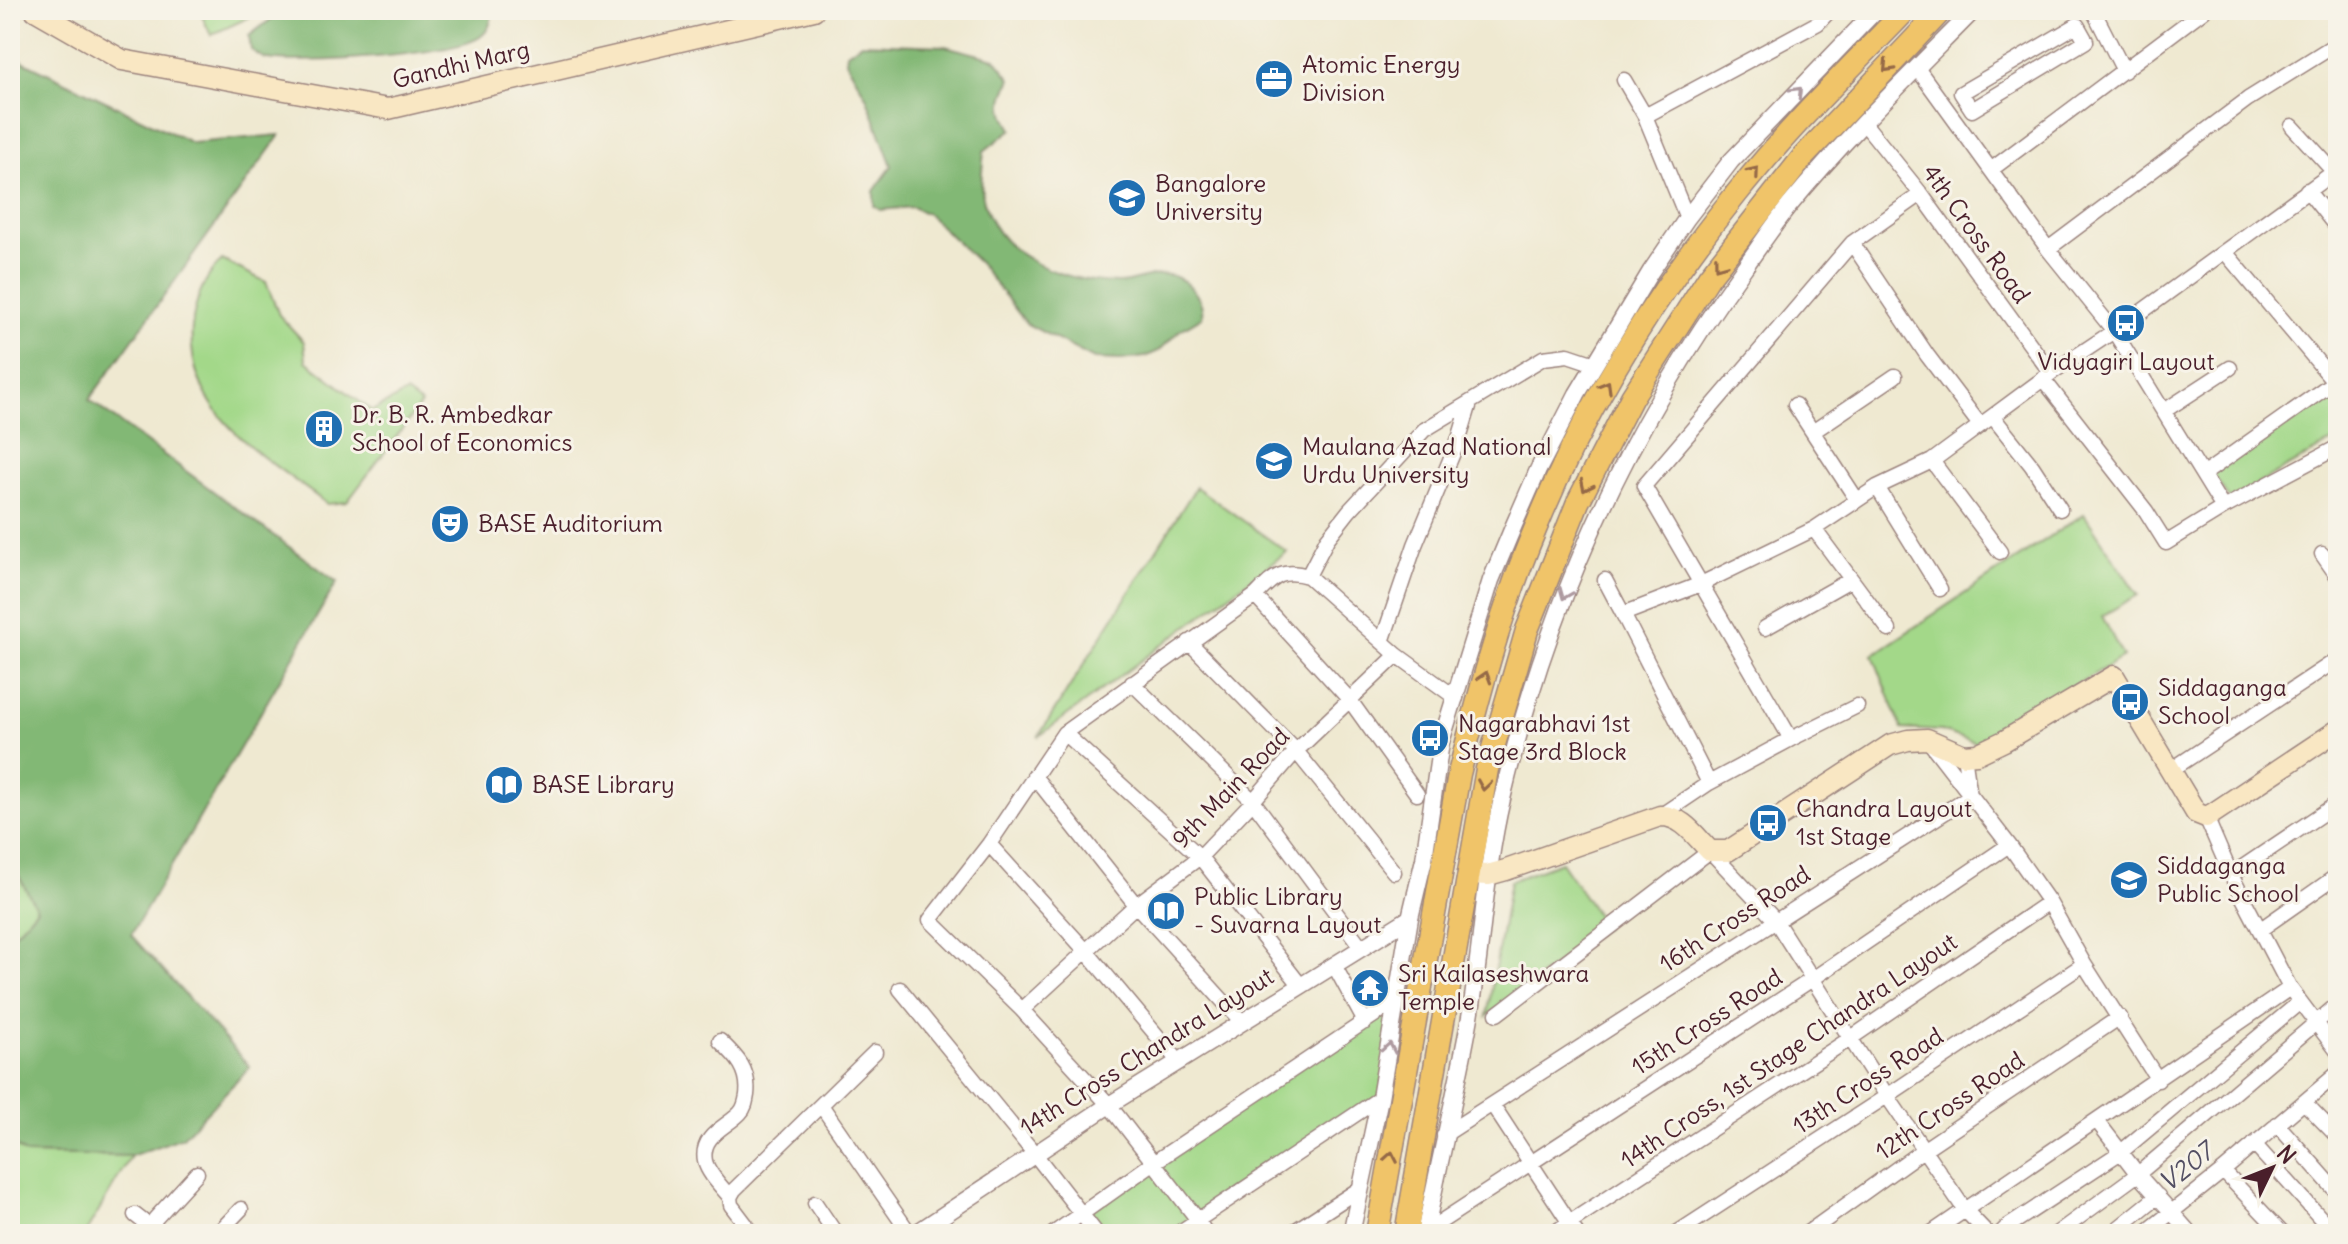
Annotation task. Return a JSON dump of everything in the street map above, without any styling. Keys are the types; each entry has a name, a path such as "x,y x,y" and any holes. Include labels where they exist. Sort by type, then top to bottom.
{"highway":[{"path":"1377,1234 1434,860 1517,575 1537,524 1595,405 1669,283 1737,192 1796,123 1906,10"},
{"path":"1419,1233 1478,874 1487,769 1527,630 1578,502 1665,342 1749,223 1804,156 1942,10"}],"main road":[{"name":"Gandhi Marg","path":"35,10 122,60 388,109 814,10"},
{"path":"1478,874 1670,815 1679,819 1710,851 1728,851 1890,745 1927,739 1964,755 1987,750 2114,676 2196,813 2206,817 2338,730"}],"street":[{"path":"1645,116 1818,23 1830,10"},
{"path":"1351,1234 1380,1098 1410,918 1434,860 1441,742 1491,580 1514,525 1538,470 1595,364 1687,218 1731,161 1876,10"},
{"path":"1419,1233 1469,1020 1486,912 1478,874 1551,629 1589,534 1667,383 1702,326 1788,207 1864,123 1974,10"},
{"path":"2093,10 2124,71"},
{"path":"1992,169 2204,10"},
{"path":"2082,33 2100,24"},
{"path":"2077,25 2082,33 2086,41 1972,110 1961,93 2077,25"},
{"path":"2048,249 2248,99 2338,43"},
{"path":"1917,68 2048,249 2114,331 2223,508 2338,447"},
{"path":"1624,80 1645,116 1687,218"},
{"name":"4th Cross Road","path":"1864,123 1921,194 2166,543 2223,508"},
{"path":"1623,614 1701,584 1814,529 1877,487 1932,461 2047,376 2225,252 2336,170 2292,126"},
{"path":"2307,190 2338,229"},
{"path":"1791,739 1644,486 1852,243 1921,194"},
{"path":"1852,243 1927,355 1986,421 2032,466 2060,509"},
{"path":"2204,474 2337,382 2225,252"},
{"path":"1308,576 1335,529 1424,430 1543,358 1568,355 1595,364"},
{"path":"2164,411 2230,368"},
{"path":"1814,431 1895,376"},
{"path":"1382,642 1415,545 1460,436 1470,403"},
{"path":"1795,405 1857,500"},
{"path":"1932,461 2000,552"},
{"path":"1877,487 1940,589"},
{"path":"1814,529 1889,630"},
{"path":"2322,554 2338,577"},
{"path":"1206,1234 1109,1105 1022,1010 930,920 989,844 1064,733 1255,596 1277,575 1289,571 1308,576 1397,655 1456,698"},
{"path":"1605,580 1709,783"},
{"path":"1765,628 1850,580"},
{"path":"1255,596 1349,699 1417,794"},
{"path":"1189,642 1296,751 1394,872"},
{"name":"9th Main Road","path":"1022,1010 1136,905 1200,857 1296,751 1397,655"},
{"path":"2171,770 2338,659"},
{"path":"1132,683 1253,801 1362,948"},
{"path":"1660,816 1709,783 1857,706"},
{"path":"1064,733 1200,857 1301,986"},
{"path":"1927,739 2049,902 2084,964 2158,1080"},
{"path":"1964,755 1970,796"},
{"path":"1034,776 1136,905 1242,1022"},
{"name":"16th Cross Road","path":"1444,1135 1970,796"},
{"path":"2231,875 2338,803"},
{"path":"2206,817 2231,875 2290,988 2338,1052"},
{"path":"989,844 1086,951 1179,1062"},
{"name":"15th Cross Road","path":"1419,1233 1532,1163 1811,980 2009,845"},
{"path":"1497,1014 1710,851 1775,920 1923,1150 1965,1210 1988,1234"},
{"path":"2261,929 2338,875"},
{"name":"14th Cross, 1st Stage Chandra Layout","path":"1552,1234 1574,1229 2049,902"},
{"name":"14th Cross Chandra Layout","path":"913,1234 1109,1105 1410,918"},
{"name":"13th Cross Road","path":"1675,1234 2084,964"},
{"path":"1334,965 1365,1022"},
{"path":"1930,1234 2290,988"},
{"path":"900,989 1097,1234"},
{"path":"1053,1234 1153,1163 1397,1000"},
{"path":"2000,1234 2121,1152 2300,1002"},
{"path":"2056,1234 2138,1174 2338,1004"},
{"name":"12th Cross Road","path":"1806,1234 1923,1150 2120,1017"},
{"path":"720,1041 738,1059 748,1086 742,1112 709,1139 704,1152 709,1170 753,1234"},
{"path":"730,1197 875,1052"},
{"path":"2111,1234 2223,1171 2336,1075"},
{"path":"1177,1234 1380,1098"},
{"path":"2304,1102 2338,1137"},
{"path":"1492,1104 1574,1229"},
{"path":"821,1105 913,1234"},
{"path":"2097,1121 2191,1234"},
{"path":"2277,1124 2338,1193"},
{"path":"2254,1144 2335,1234"},
{"path":"2223,1171 2283,1234"},
{"path":"155,1232 155,1219 197,1173"},
{"path":"1290,1234 1361,1188"},
{"path":"2144,1234 2164,1202"},
{"path":"815,1203 836,1234"},
{"path":"217,1234 241,1209"},
{"path":"135,1215 155,1232"}],"green space":[{"path":"199,10 265,10 211,35"},
{"path":"293,10 493,10 491,22 480,37 441,49 311,61 267,59 251,50 249,36 274,17"},
{"path":"861,43 945,46 995,59 1011,79 1003,104 1012,129 984,151 981,183 989,215 1000,234 1032,261 1074,277 1118,283 1171,275 1196,294 1202,317 1179,331 1159,351 1145,357 1094,359 1027,324 979,263 928,214 912,207 880,210 874,206 874,191 892,166 866,96 846,61 847,53"},
{"path":"10,55 192,143 280,135 89,400 337,582 131,935 250,1067 183,1137 131,1156 26,1154 10,1142 10,939 37,909 10,860"},
{"path":"222,260 266,282 279,315 304,342 306,361 372,411 406,393 421,404 347,502 327,504 256,451 216,410 202,386 193,358 193,317 205,282"},
{"path":"2331,390 2338,397 2338,438 2230,500 2212,473"},
{"path":"1196,487 1287,552 1038,737"},
{"path":"2084,514 2138,595 2102,616 2123,657 1977,743 1941,731 1902,729 1873,655"},
{"path":"10,860 37,909 10,939"},
{"path":"1561,862 1605,927 1487,1016 1510,881"},
{"path":"1397,1000 1380,1098 1177,1234 1053,1234"},
{"path":"10,1142 26,1154 131,1156 85,1234 10,1234"}],"waterway":[{"name":"V207","path":"2132,1234 2249,1140"}],"place":[{"name":"Atomic Energy Division","path":"1274,79"},
{"name":"Bangalore University","path":"1127,198"},
{"name":"Vidyagiri Layout","path":"2126,323"},
{"name":"Dr. B. R. Ambedkar School of Economics","path":"324,429"},
{"name":"Maulana Azad National Urdu University","path":"1274,461"},
{"name":"BASE Auditorium","path":"450,524"},
{"name":"Siddaganga School","path":"2130,702"},
{"name":"Nagarabhavi 1st Stage 3rd Block","path":"1430,738"},
{"name":"BASE Library","path":"504,785"},
{"name":"Chandra Layout 1st Stage","path":"1768,823"},
{"name":"Siddaganga Public School","path":"2129,880"},
{"name":"Public Library - Suvarna Layout","path":"1166,911"},
{"name":"Sri Kailaseshwara Temple","path":"1370,988"}]}
